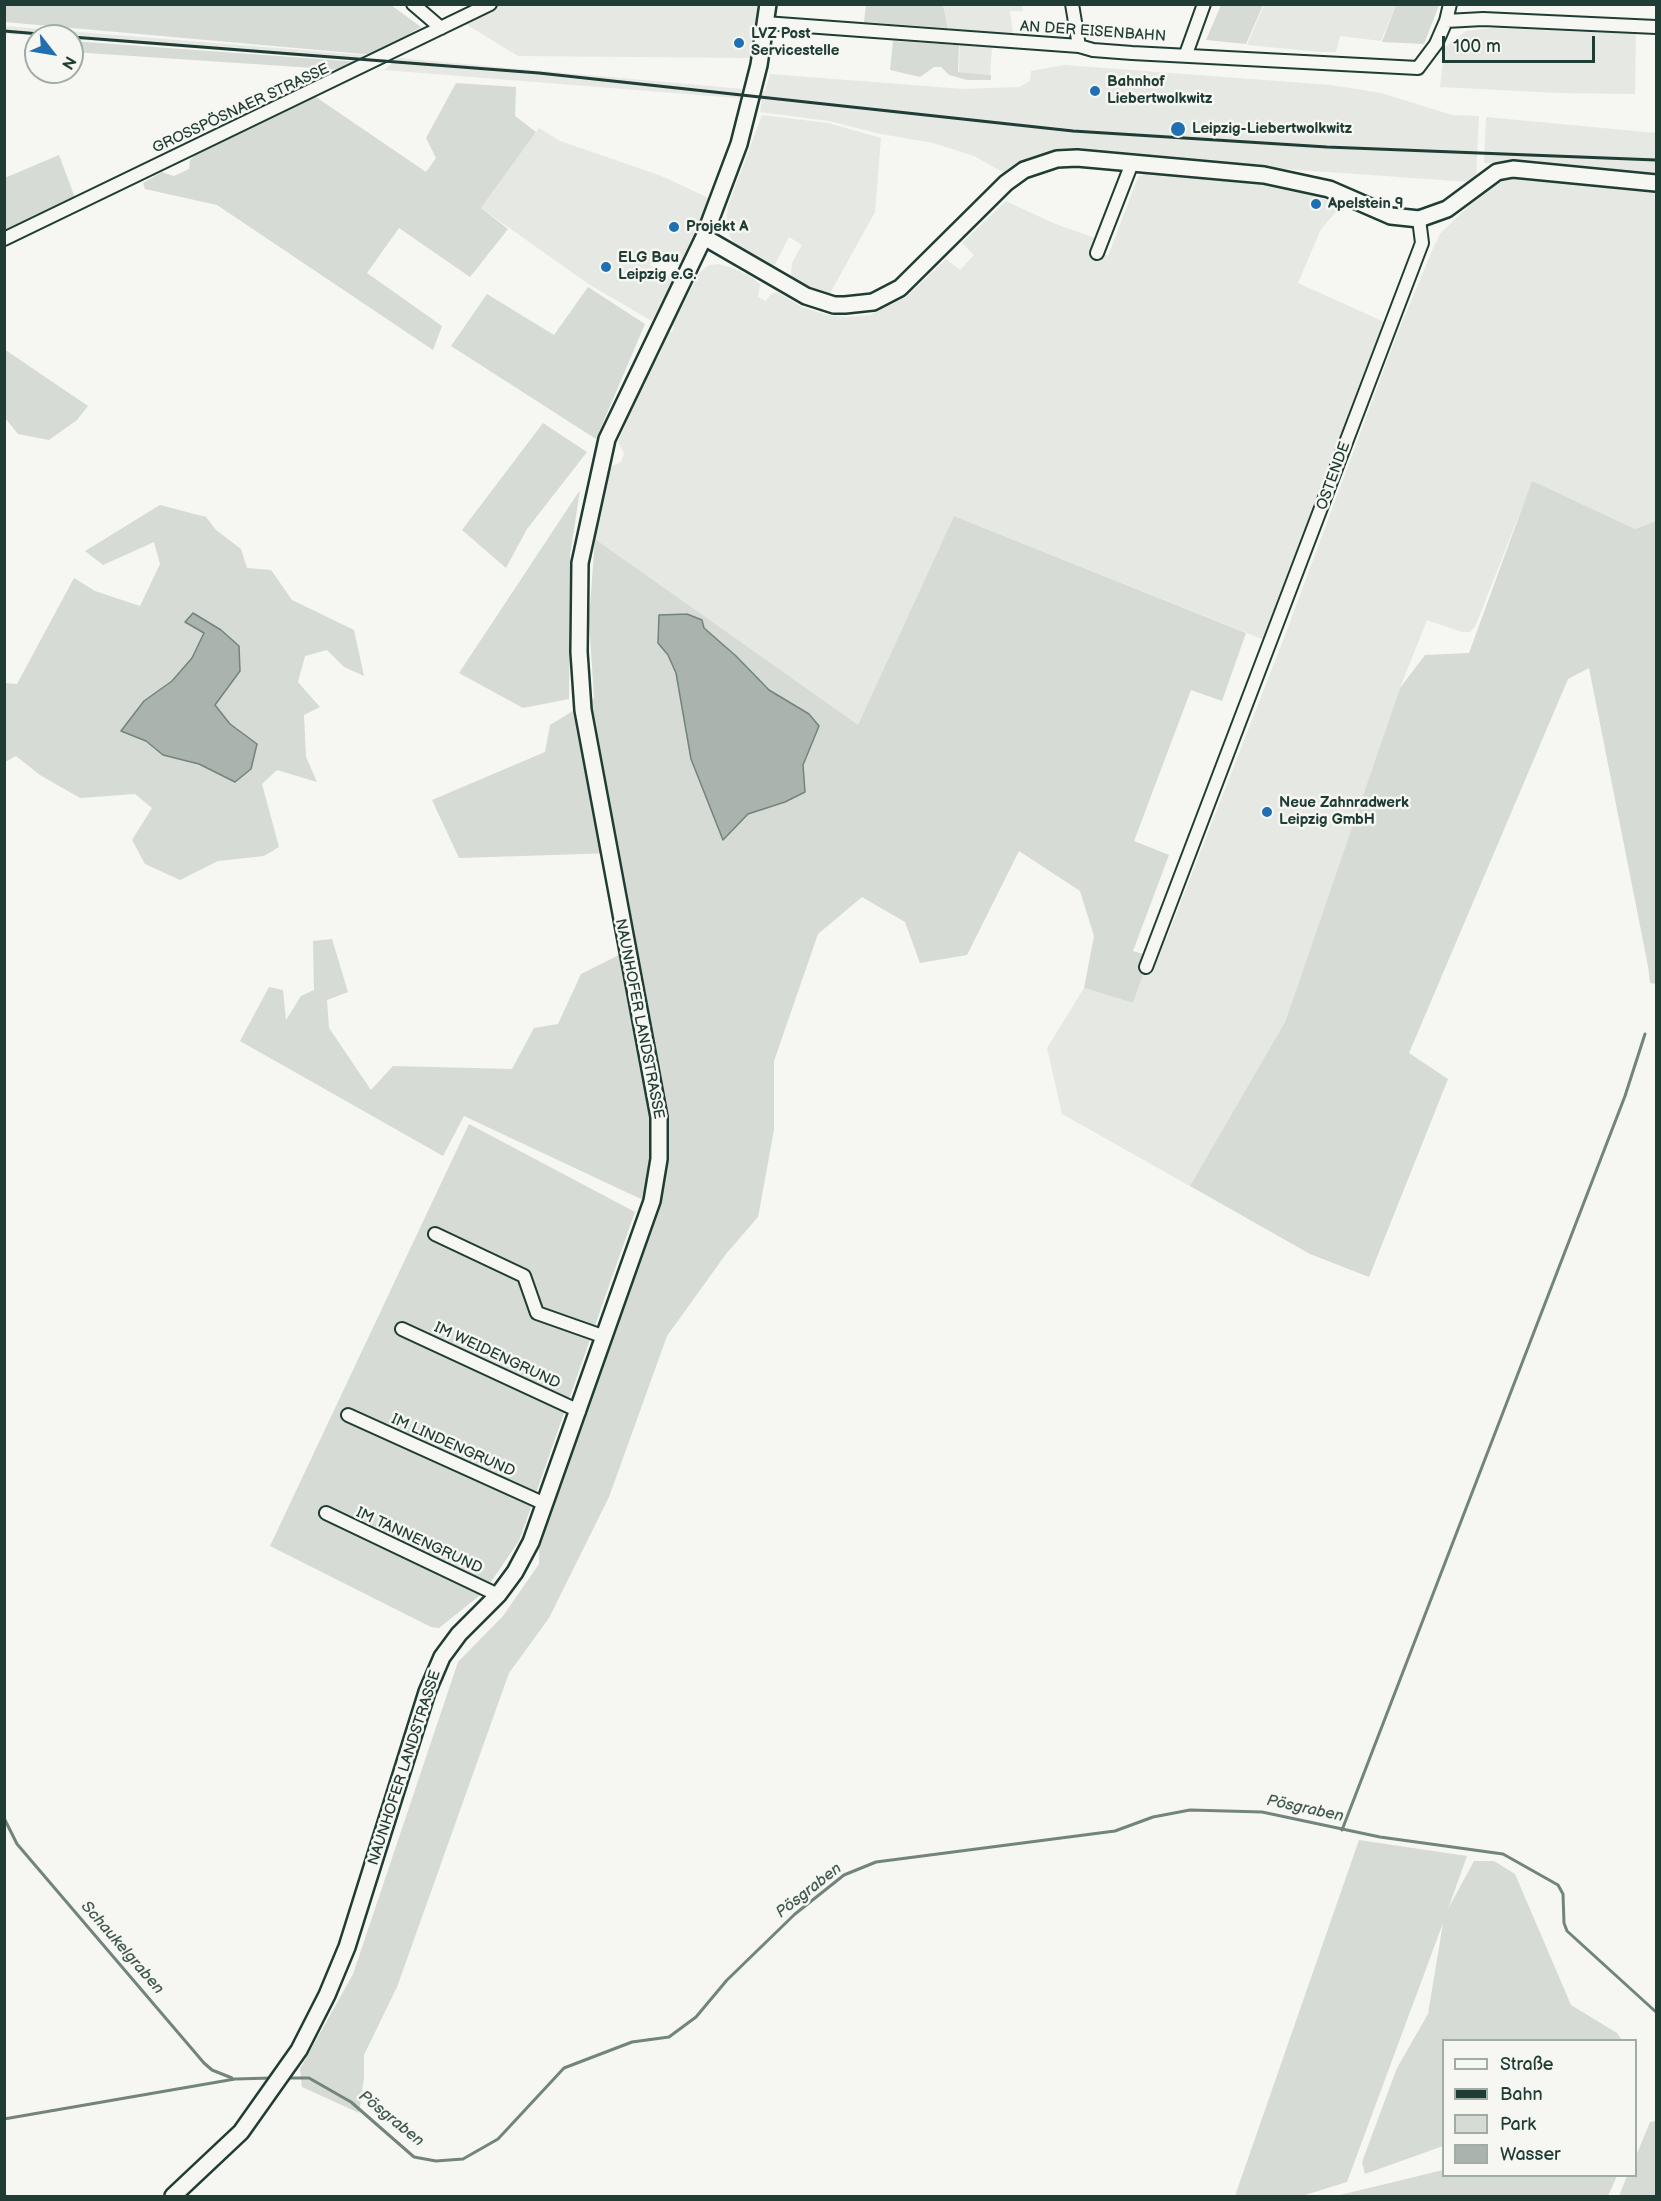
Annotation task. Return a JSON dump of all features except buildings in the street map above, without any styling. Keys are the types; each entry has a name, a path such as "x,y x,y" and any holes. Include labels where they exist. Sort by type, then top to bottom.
{"street":[{"path":"413,4 441,28"},
{"name":"GROSSPÖSNAER STRASSE","path":"4,239 490,4"},
{"name":"NAUNHOFER LANDSTRASSE","path":"173,2196 241,2132 289,2065 322,2004 347,1947 427,1692 442,1657 459,1634 498,1595 515,1572 545,1504 652,1201 659,1159 659,1117 583,710 579,652 580,563 607,438 704,237 739,144 759,65 768,4"},
{"path":"1072,4 1079,46"},
{"path":"1186,54 1204,4"},
{"path":"1450,4 1446,21 1483,20 1656,27"},
{"name":"AN DER EISENBAHN","path":"765,23 1079,46 1093,50 1132,53 1186,54 1418,68 1436,44 1446,21"},
{"path":"704,237 806,296 834,305 860,304 886,296 900,288 1006,183 1024,170 1057,159 1231,171 1305,183 1329,189 1385,214 1419,219 1447,209 1497,171 1513,169 1656,183"},
{"path":"1097,253 1132,163"},
{"name":"OSTENDE","path":"1146,966 1422,243 1419,219"},
{"path":"435,1234 524,1276 537,1313 605,1337"},
{"name":"IM WEIDENGRUND","path":"402,1329 579,1411"},
{"name":"IM LINDENGRUND","path":"348,1414 545,1504"},
{"name":"IM TANNENGRUND","path":"326,1513 498,1595"}],"shaded area":[{"path":"501,5 760,5 753,58 518,56 462,22"},
{"path":"943,5 1022,5 1023,11 1010,11 1013,35 949,30"},
{"path":"1264,5 1396,5 1381,41 1340,36 1336,52 1321,52 1247,45"},
{"path":"4,26 24,28 24,35 5,34"},
{"path":"1491,28 1636,34 1635,94 1440,87 1445,47 1466,31"},
{"path":"84,32 376,56 370,62 84,40"},
{"path":"960,43 992,47 990,75 959,72"},
{"path":"398,58 765,91 770,74 963,89 1019,87 1030,81 1031,71 1064,65 1331,85 1381,93 1452,115 1479,116 1476,177 1470,182 1072,154 1010,176 974,156 933,143 881,134 829,121 760,112 762,100 384,70"},
{"path":"762,115 828,123 881,138 875,212 828,297 791,276 792,263 802,245 789,237 773,268 740,249 730,237 726,222 728,206"},
{"path":"1486,117 1656,133 1656,174 1484,163"},
{"path":"539,128 560,141 659,175 711,199 679,266 656,256 650,265 669,275 673,280 652,321 590,285 481,208"},
{"path":"1147,172 1263,184 1303,192 1342,205 1321,229 1298,283 1391,325 1272,643 954,516 858,726 595,539 610,467 621,462 624,453 618,442 649,367 660,355 667,332 672,332 674,327 672,325 700,272 709,265 719,264 750,276 760,284 758,297 766,301 771,294 777,292 802,307 827,315 847,317 870,315 906,297 946,259 960,270 974,255 962,243 1006,201 1053,223 1095,238 1091,250 1108,256 1138,177"},
{"path":"1514,178 1656,192 1656,521 1635,529 1532,482 1475,627 1470,632 1462,632 1427,620 1400,688 1290,1013 1190,1186 1062,1114 1047,1048 1084,988 1133,1003 1146,967 1168,935 1284,638 1396,337 1434,246 1440,234 1485,190 1500,180"}],"green space":[{"path":"4,5 391,5 421,27 374,55 84,29 84,24 5,22"},
{"path":"866,5 943,5 948,28 864,22"},
{"path":"1221,5 1263,5 1246,44 1206,40"},
{"path":"1396,5 1439,5 1424,44 1382,42"},
{"path":"893,41 959,45 958,72 991,75 991,80 967,80 949,75 941,67 934,67 920,77 890,70"},
{"path":"84,42 360,62 344,70 84,53"},
{"path":"456,83 516,87 515,116 536,132 481,208 508,229 470,277 399,228 367,273 442,326 433,350 217,205 145,189 143,183 162,172 174,176 189,169 190,160 197,153 313,95 426,172 436,158 426,138"},
{"path":"59,155 75,198 5,232 4,175 7,177"},
{"path":"588,287 645,324 596,439 451,346 487,294 554,335"},
{"path":"4,349 88,406 77,420 49,440 18,434 5,418"},
{"path":"543,423 587,452 527,529 506,568 462,530"},
{"path":"1532,481 1635,529 1656,521 1656,984 1650,983 1589,668 1568,679 1409,1053 1448,1079 1369,1277 1310,1254 1190,1186 1286,1020 1400,688 1425,655 1469,653"},
{"path":"580,490 570,556 569,699 523,708 459,673"},
{"path":"160,505 206,517 216,530 241,549 247,568 271,570 292,600 354,630 364,676 344,667 327,650 305,656 298,682 320,707 304,715 306,757 317,782 277,770 262,784 279,847 264,856 218,861 180,880 145,864 132,840 152,808 135,794 80,798 40,775 16,756 5,762 5,683 17,684 74,578 95,591 140,606 160,564 154,542 103,565 85,551","holes":["204,633 226,690 215,705 230,724 257,744 236,782 199,764 163,755 146,741 121,731 144,701 172,681 192,658"]},
{"path":"954,516 1246,633 1222,701 1191,690 1134,841 1169,855 1133,951 1150,956 1133,1003 1084,988 1094,936 1080,891 1019,851 967,955 920,963 905,922 862,897 818,934 774,1061 774,1130 758,1217 726,1254 667,1336 609,1497 549,1618 509,1673 397,1987 364,2055 364,2078 359,2113 302,2087 300,2069 353,1974 458,1662 503,1616 539,1564 539,1505 643,1200 464,1116 443,1156 240,1041 269,987 283,990 286,1020 301,996 314,990 313,941 332,939 348,992 327,1000 329,1028 371,1090 393,1066 512,1069 534,1028 558,1024 581,974 635,947 614,853 459,858 432,800 545,752 550,725 594,698 589,620 595,539 858,725"},
{"path":"469,1124 635,1212 519,1541 484,1592 439,1628 431,1627 270,1546"},
{"path":"1359,1840 1467,1856 1448,1909 1474,1861 1494,1861 1515,1874 1571,2005 1617,2033 1621,2039 1442,2039 1442,2146 1365,2174 1362,2162 1397,2068 1428,2014 1443,1923 1347,2182 1302,2196 1235,2196"},
{"path":"1656,2121 1656,2196 1619,2196 1627,2177 1637,2177 1637,2154 1650,2122"},
{"path":"1442,2170 1442,2177 1617,2177 1608,2196 1336,2196"}],"water":[{"path":"193,613 221,630 239,646 240,671 215,705 230,724 257,744 251,769 235,782 199,764 163,755 146,741 121,731 144,701 172,681 192,658 204,633 185,622"},
{"path":"687,614 702,620 704,628 736,656 769,690 809,714 819,726 803,765 805,792 785,802 748,814 723,840 691,759 676,673 668,655 658,643 659,615"}],"waterway":[{"path":"1342,1830 1625,1096 1645,1034"},
{"name":"Pösgraben","path":"285,2078 309,2078 351,2102 414,2157 436,2161 463,2159 498,2139 564,2068 632,2042 669,2037 696,2017 727,1980 795,1914 844,1875 876,1862 1115,1831 1153,1817 1190,1810 1262,1812 1380,1837 1503,1854 1558,1885 1563,1894 1564,1923 1567,1931 1656,2012"},
{"name":"Schaukelgraben","path":"4,1818 17,1844 204,2063 212,2070 232,2078"},
{"name":"Pösgraben","path":"4,2119 235,2079 272,2078"}],"railway":[{"path":"4,31 24,33"},
{"path":"84,38 539,73 1073,131 1327,147 1656,160"}],"place":[{"name":"LVZ Post Servicestelle","path":"739,43"},
{"name":"Bahnhof Liebertwolkwitz","path":"1095,91"},
{"name":"Leipzig-Liebertwolkwitz","path":"1178,129"},
{"name":"Apelstein 9","path":"1316,204"},
{"name":"Projekt A","path":"674,227"},
{"name":"ELG Bau Leipzig e.G.","path":"606,267"},
{"name":"Neue Zahnradwerk Leipzig GmbH","path":"1267,812"}]}
